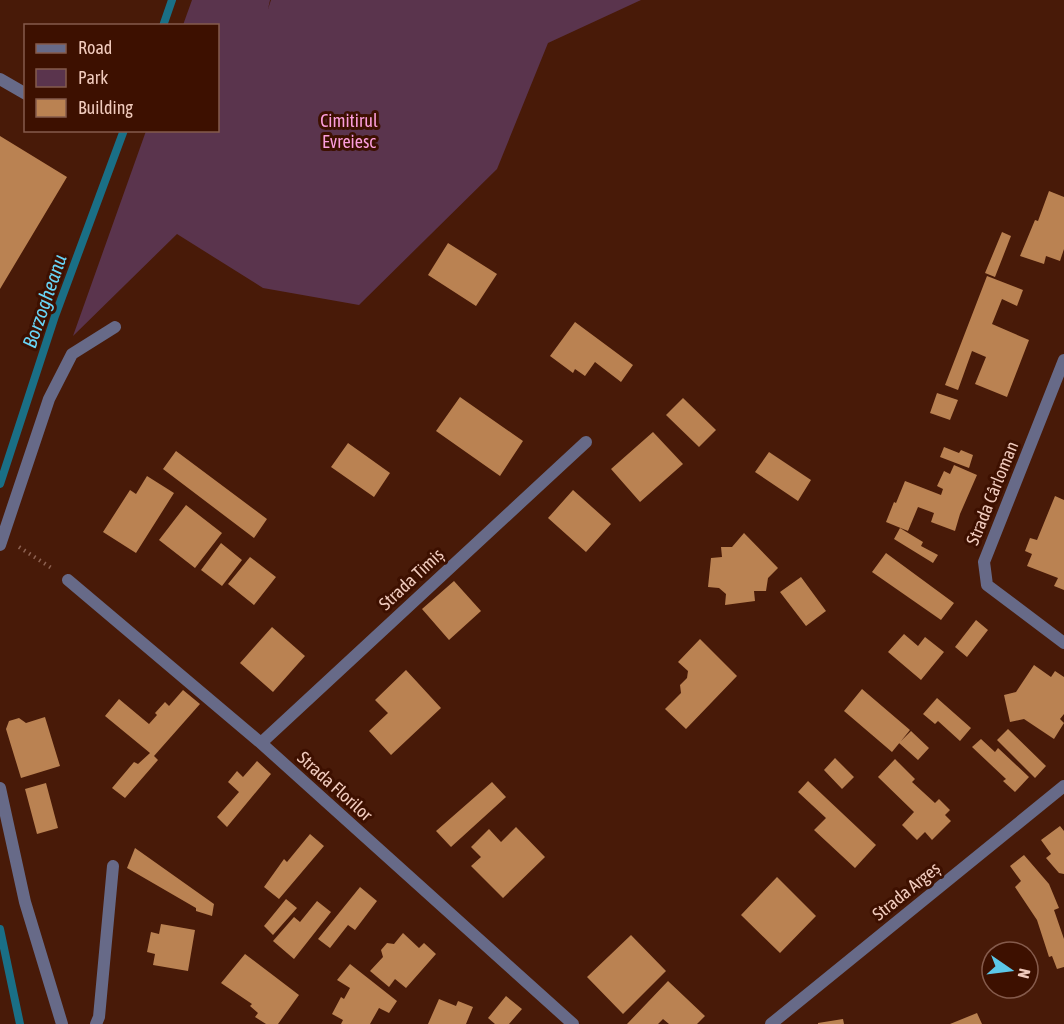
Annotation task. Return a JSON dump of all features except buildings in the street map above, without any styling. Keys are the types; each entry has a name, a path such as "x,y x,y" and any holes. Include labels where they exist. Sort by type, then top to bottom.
{"street":[{"path":"0,79 24,93"},
{"path":"1,541 49,399 72,354 115,327"},
{"name":"Strada Cârloman","path":"1064,360 984,562 987,585 1064,643"},
{"name":"Strada Timiș","path":"261,742 586,442"},
{"name":"Strada Florilor","path":"68,580 261,742 573,1024"},
{"name":"Strada Argeș","path":"771,1024 1064,786"},
{"path":"0,788 26,902 62,1024"},
{"path":"96,1024 99,1017 113,866"}],"path":[{"path":"1,541 28,551 68,580"}],"green space":[{"name":"Cimitirul Evreiesc","path":"192,0 270,0 268,9 271,0 641,0 548,43 497,169 359,305 263,288 177,234 73,336 146,132 219,132 219,24 183,24"}],"waterway":[{"name":"Borzogheanu","path":"164,24 172,0"},
{"name":"Borzogheanu","path":"0,484 55,316 123,132"},
{"name":"Borzogheanu","path":"0,929 20,1024"}]}
